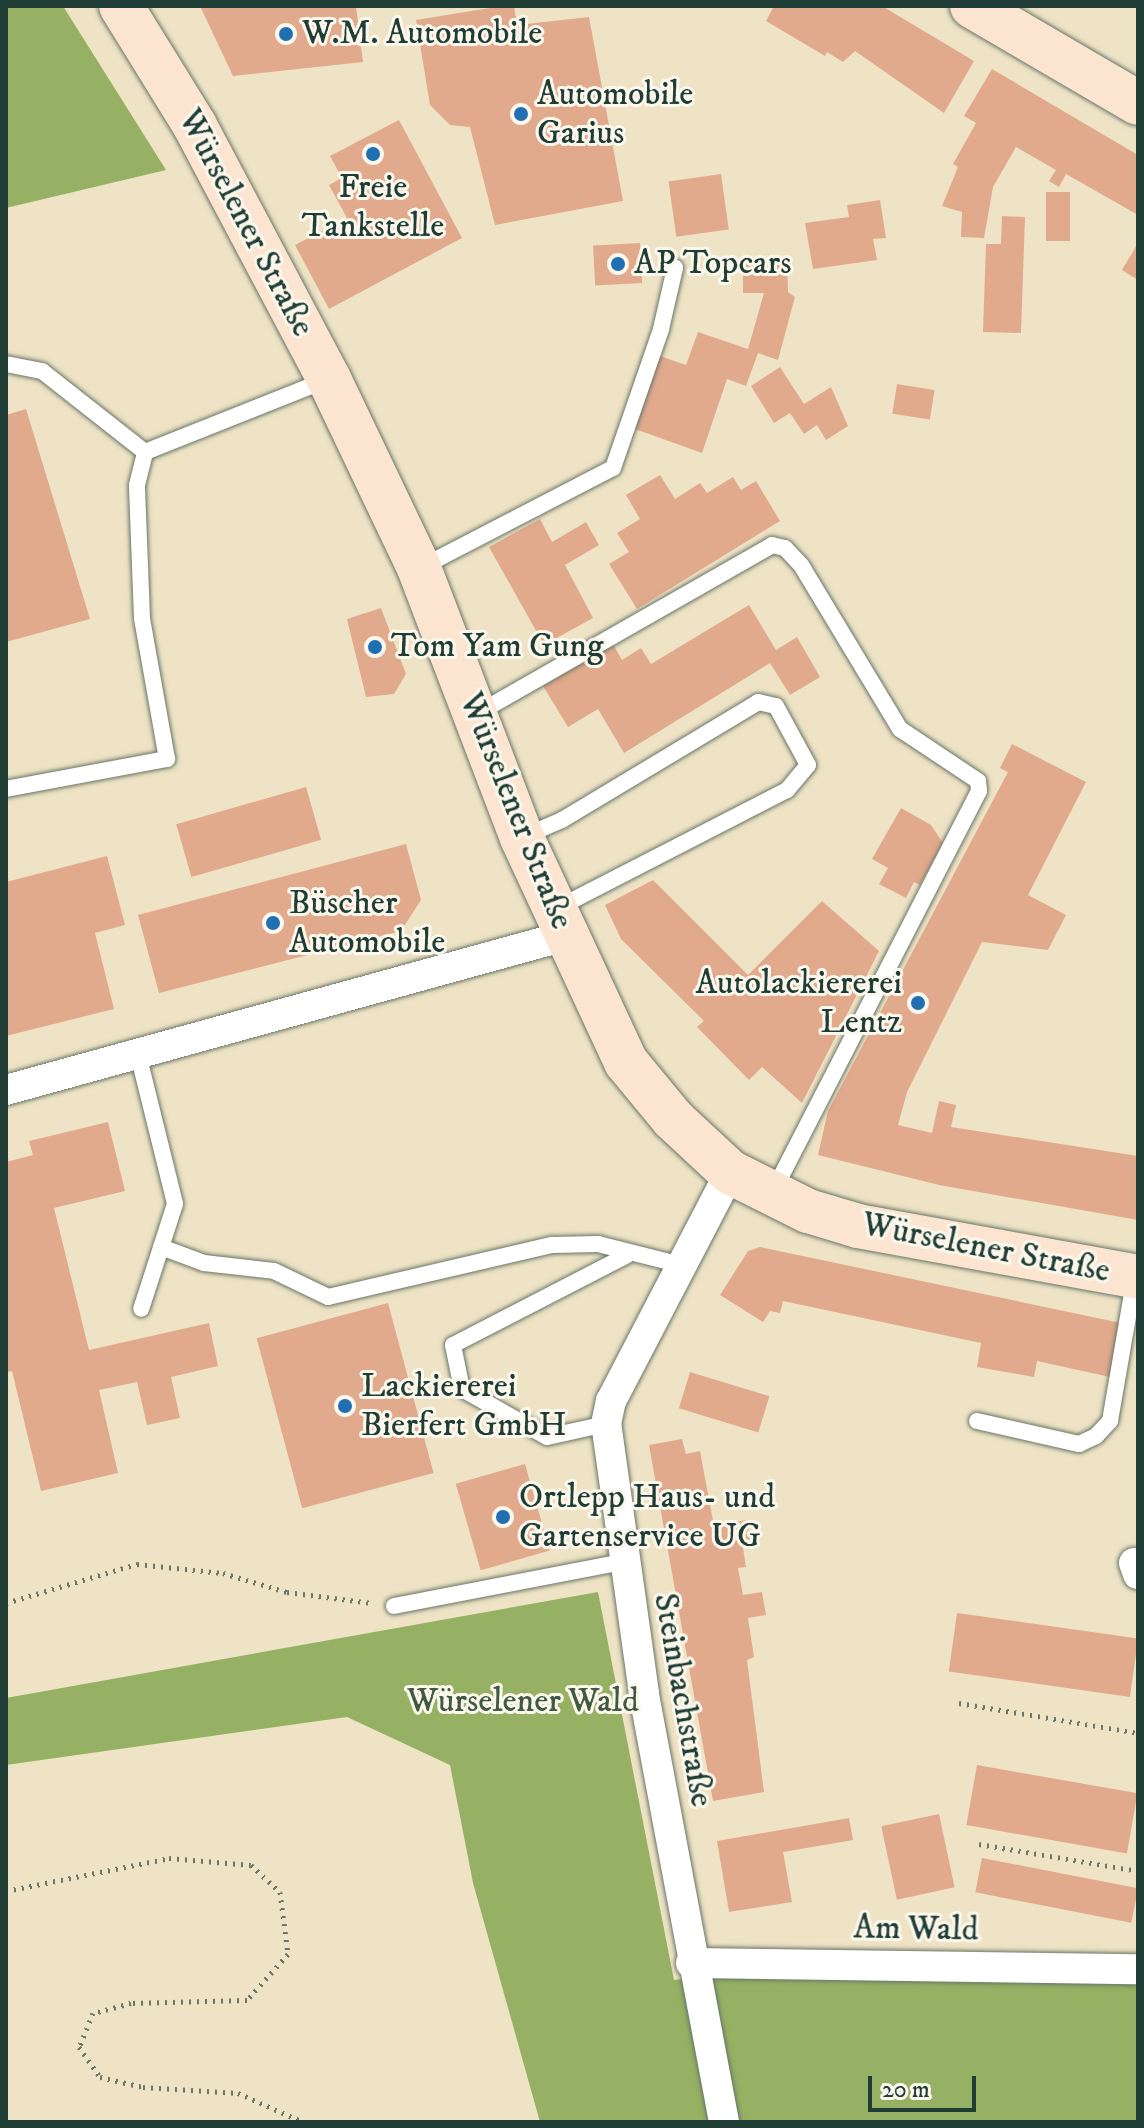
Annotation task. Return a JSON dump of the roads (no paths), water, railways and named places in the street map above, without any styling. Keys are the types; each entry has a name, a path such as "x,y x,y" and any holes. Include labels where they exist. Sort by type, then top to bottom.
{"main road":[{"name":"Würselener Straße","path":"121,6 195,126 329,379 419,568 522,838 626,1062 673,1119 730,1172 771,1195 858,1226 1137,1276"},
{"path":"972,6 1138,103"}],"street":[{"path":"6,1090 138,1054 559,923"},
{"name":"Steinbachstraße","path":"724,2122 691,1963 622,1562 606,1424 611,1401 730,1172"},
{"name":"Am Wald","path":"691,1963 1138,1969"}],"lane":[{"path":"419,568 613,468 661,329 675,268"},
{"path":"6,364 42,371 145,452"},
{"path":"145,452 329,379"},
{"path":"6,789 167,759 142,618 137,485 145,452"},
{"path":"477,714 772,545 785,548 801,565 900,729 978,781 979,791 771,1195"},
{"path":"522,838 562,820 758,702 776,706 808,765 787,790 559,923"},
{"path":"138,1054 175,1204 141,1309"},
{"path":"161,1247 204,1263 274,1271 328,1297 552,1245 598,1244 627,1255 681,1265"},
{"path":"606,1424 547,1437 462,1389 453,1345 627,1255"},
{"path":"977,1421 1079,1444 1096,1436 1110,1421 1137,1276"},
{"path":"394,1606 622,1562"}],"place":[{"name":"W.M. Automobile","path":"286,34"},
{"name":"Automobile Garius","path":"521,114"},
{"name":"Freie Tankstelle","path":"373,154"},
{"name":"AP Topcars","path":"618,264"},
{"name":"Tom Yam Gung","path":"375,647"},
{"name":"Büscher Automobile","path":"273,923"},
{"name":"Autolackiererei Lentz","path":"918,1003"},
{"name":"Lackiererei Bierfert GmbH","path":"345,1406"},
{"name":"Ortlepp Haus- und Gartenservice UG","path":"503,1517"}],"park label":[{"name":"Würselener Wald","path":"523,1702"}]}
